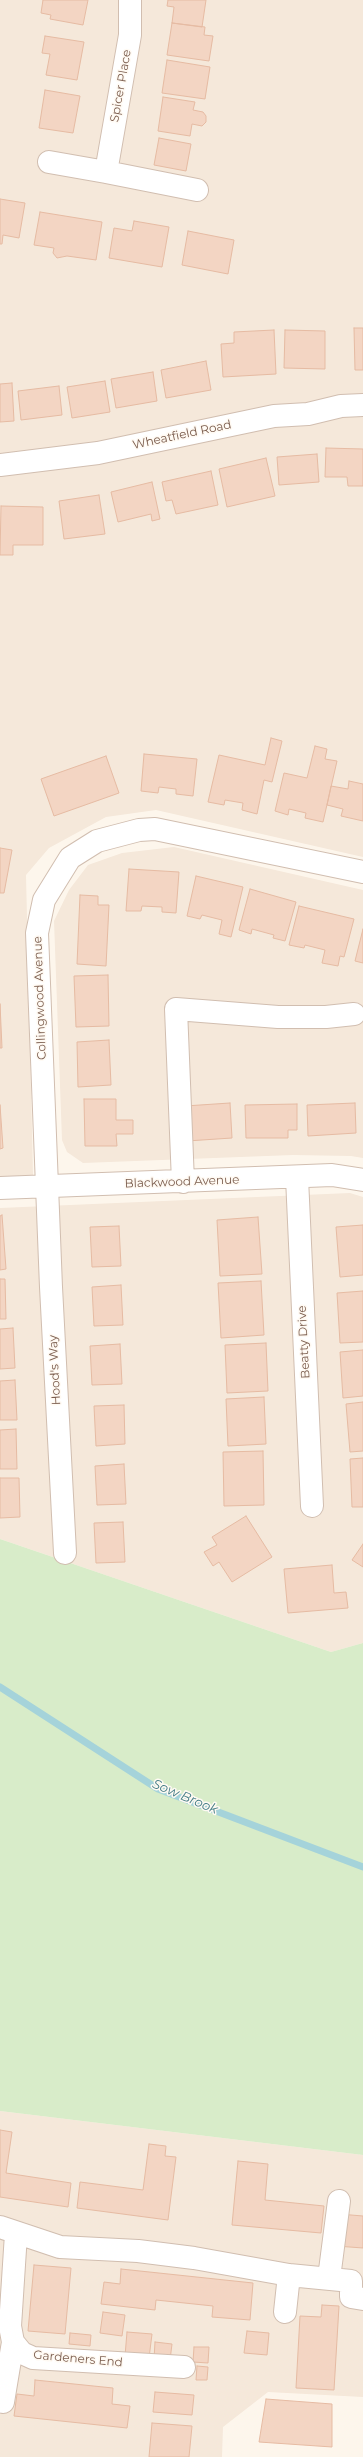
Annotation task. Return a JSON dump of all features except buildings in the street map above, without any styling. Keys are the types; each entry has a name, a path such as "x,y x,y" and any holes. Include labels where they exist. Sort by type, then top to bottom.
{"street":[{"name":"Spicer Place","path":"106,172 130,35 130,0"},
{"path":"49,162 197,190"},
{"name":"Wheatfield Road","path":"0,465 98,453 274,416 308,414 341,406 363,405"},
{"name":"Collingwood Avenue","path":"49,1186 37,933 44,900 70,858 97,841 139,830 155,829 363,872"},
{"path":"183,1182 176,1009 278,1017 326,1017 354,1014"},
{"name":"Blackwood Avenue","path":"0,1188 332,1176 363,1180"},
{"name":"Beatty Drive","path":"297,1178 312,1506"},
{"name":"Hood's Way","path":"49,1186 51,1287 65,1553"},
{"path":"329,2278 339,2201"},
{"path":"3,2402 13,2342 10,2326 8,2231 60,2246 187,2257 289,2275 351,2281 351,2297 363,2299"},
{"path":"285,2312 289,2275"},
{"name":"Gardeners End","path":"13,2342 22,2353 33,2358 184,2367"}],"shaded area":[{"path":"0,0 363,0 363,857 156,810 106,817 49,848 26,875 33,1175 0,1177"},
{"path":"174,847 363,890 363,1158 351,1156 293,1155 83,1163 67,1152 62,1140 54,921 69,890 88,865 122,853"},
{"path":"350,1193 363,1197 363,1643 331,1652 0,1539 0,1208"},
{"path":"0,2111 363,2155 363,2397 268,2392 223,2427 222,2457 0,2457"}],"green space":[{"path":"0,1539 331,1652 363,1643 363,2155 0,2111"}],"waterway":[{"name":"Sow Brook","path":"0,1687 158,1789 363,1867"}]}
